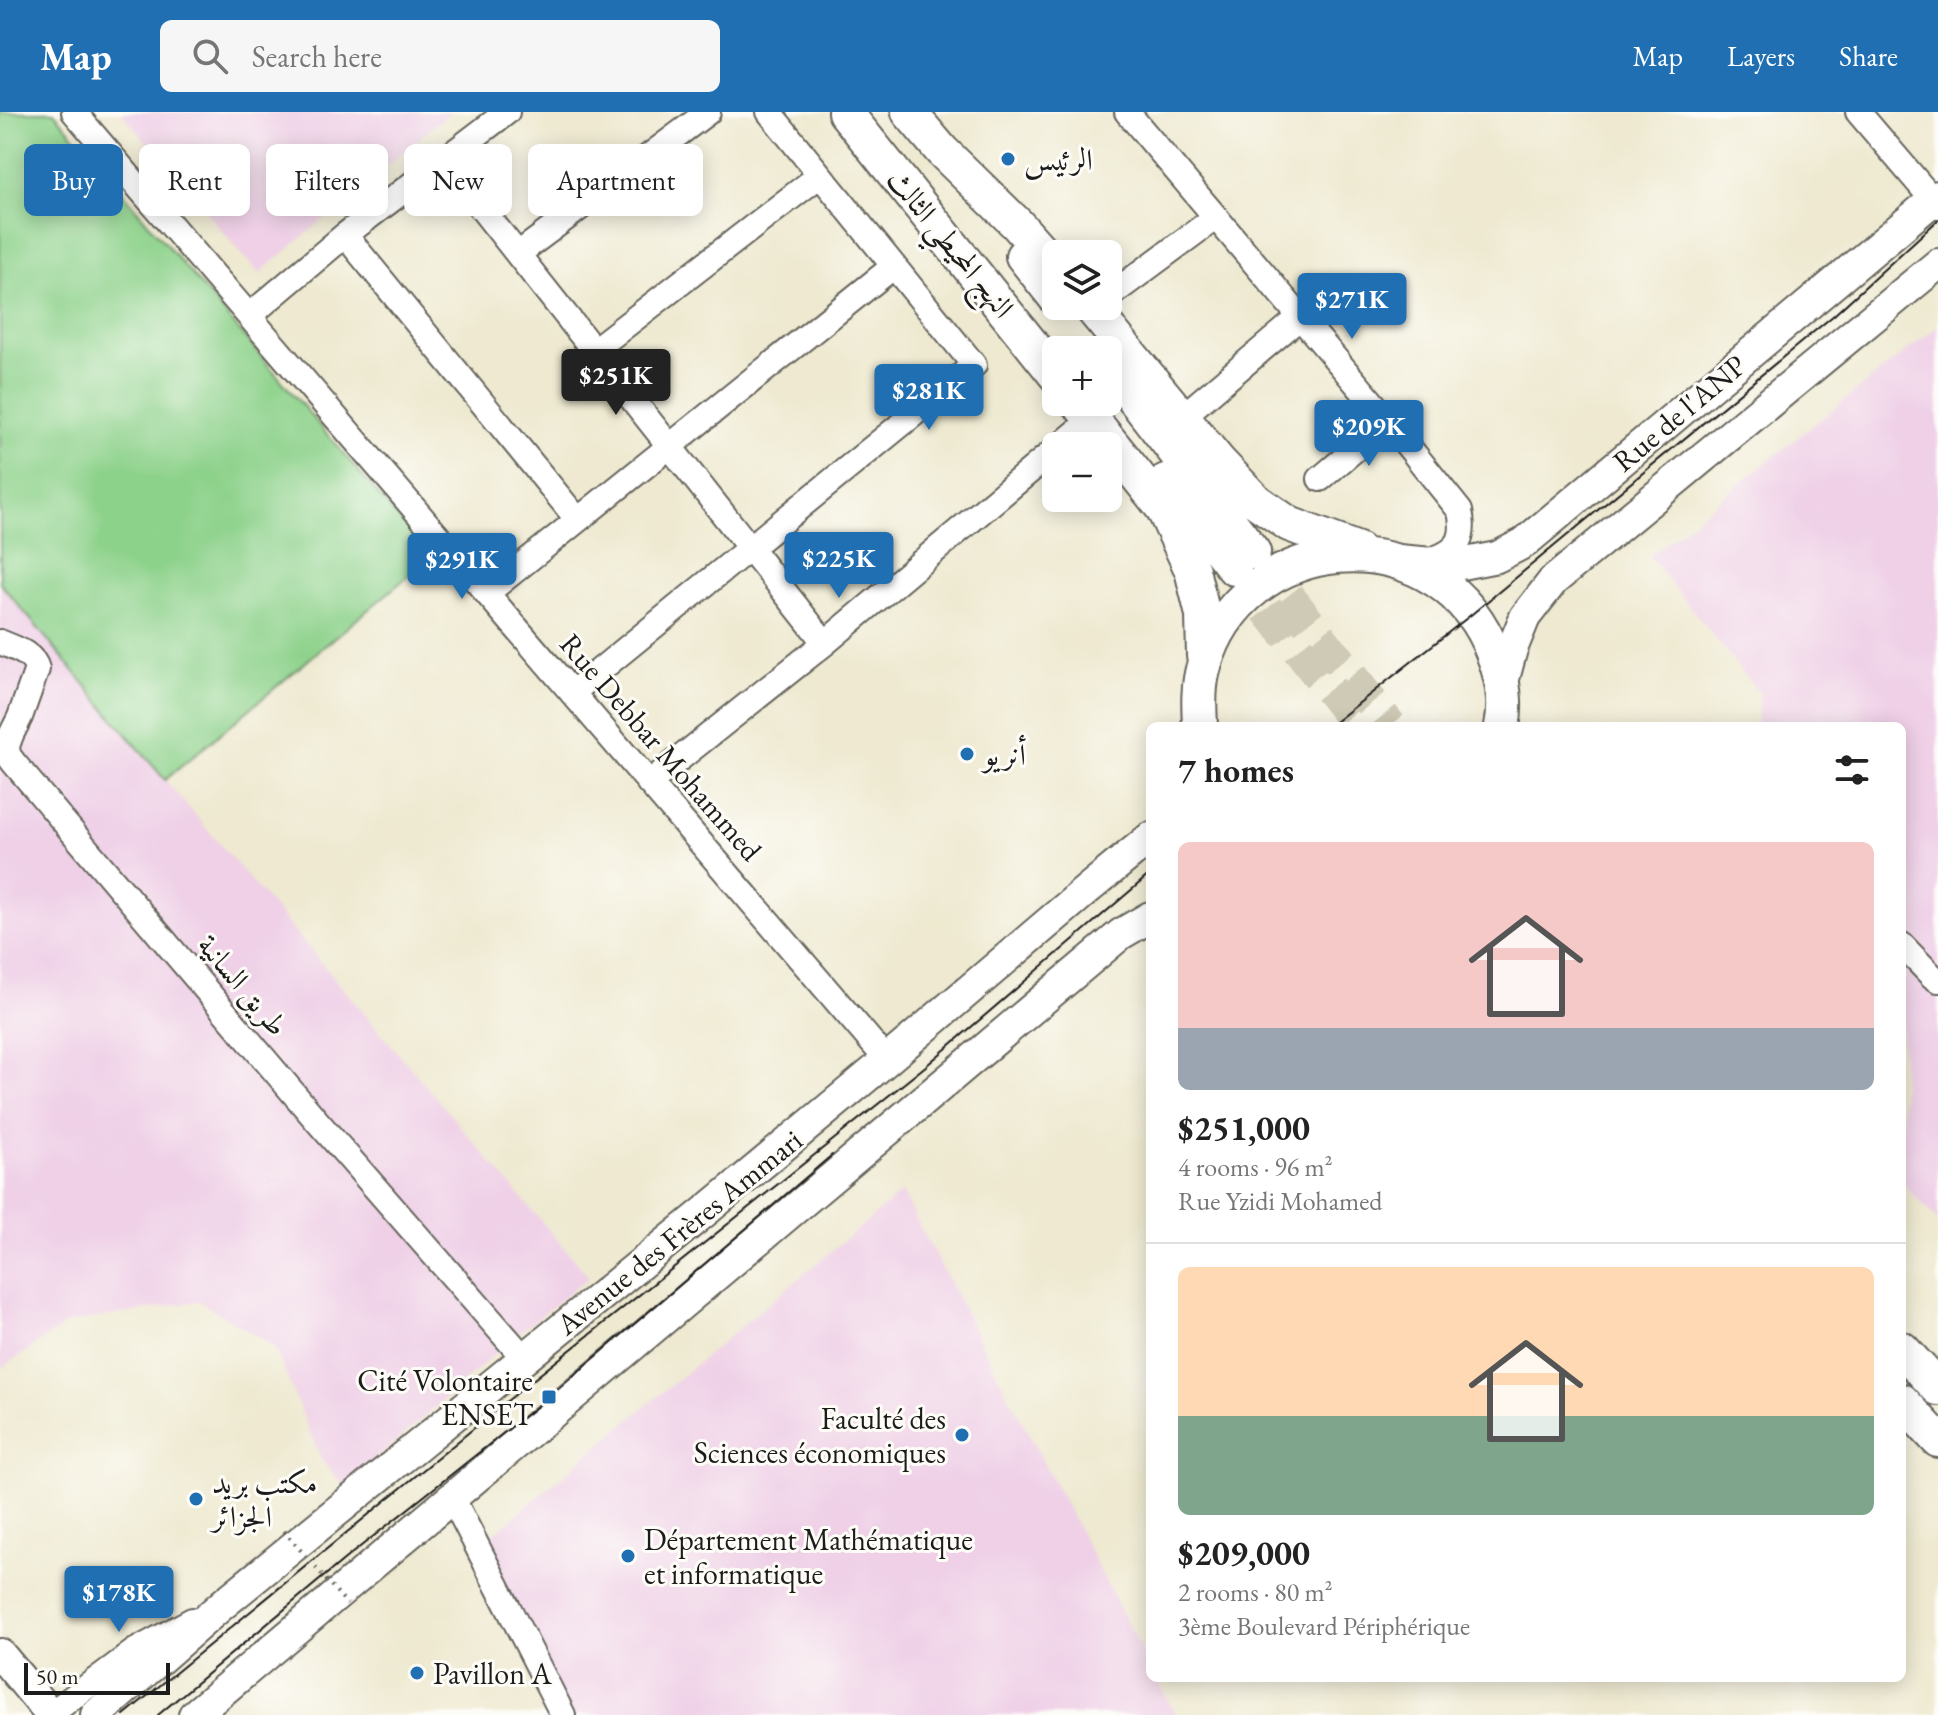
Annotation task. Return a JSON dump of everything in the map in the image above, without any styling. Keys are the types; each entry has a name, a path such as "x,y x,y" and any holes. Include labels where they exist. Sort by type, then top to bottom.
{"highway":[{"name":"النهج المحيطي الثالث","path":"845,112 1042,358"},
{"path":"868,112 1052,336"},
{"path":"909,112 942,151 1042,252"},
{"name":"النهج المحيطي الثالث","path":"942,151 1042,280"},
{"path":"1102,320 1219,462 1256,501 1289,524 1397,559 1420,570 1445,586 1466,607 1496,657 1502,686 1502,722"},
{"path":"1099,416 1244,560 1122,385"},
{"path":"1097,416 1163,508 1192,570 1203,615 1204,666 1199,700 1200,722"},
{"path":"1204,666 1224,622 1246,595 1274,575 1305,561 1339,554 1397,559"},
{"path":"1906,1405 1938,1440"}],"main road":[{"name":"Rue de l'ANP","path":"1397,559 1456,565 1497,557 1524,543 1936,201"},
{"name":"Rue de l'ANP","path":"1502,686 1525,617 1553,581 1938,264"},
{"name":"Avenue des Frères Ammari","path":"96,1715 223,1604 708,1209 1146,841"},
{"name":"Avenue des Frères Ammari","path":"194,1715 1121,934 1146,919"},
{"path":"0,1654 50,1715"}],"street":[{"name":"Rue Debbar Mohammed","path":"74,112 887,1060"},
{"path":"466,144 507,112"},
{"path":"518,254 708,112"},
{"path":"572,693 974,365 769,112"},
{"path":"1127,112 1460,511 1462,539 1450,552 1397,559"},
{"path":"1858,112 1936,201"},
{"path":"594,350 820,175"},
{"path":"249,316 345,235 404,191"},
{"path":"488,216 825,643"},
{"path":"1122,283 1216,217"},
{"path":"345,235 578,520"},
{"path":"487,593 894,266"},
{"path":"1182,417 1300,317"},
{"path":"1071,432 1084,416"},
{"path":"1320,479 1388,421"},
{"path":"649,783 825,643 1042,461"},
{"name":"طريق السانية","path":"0,642 29,656 37,669 26,704 7,746 8,755 317,1121 524,1358"},
{"path":"1906,949 1938,980"},
{"path":"452,1497 563,1715"},
{"path":"50,1715 135,1651 223,1604"},
{"path":"204,1715 224,1690"}],"path":[{"path":"284,1531 347,1604"}],"shaded area":[{"path":"121,112 450,112 412,144 404,144 404,151 388,165 388,144 266,144 266,216 327,216 259,274 210,216 250,216 250,144 148,144"},
{"path":"1938,326 1938,1221 1906,1186 1906,722 1756,722 1760,694 1649,556"},
{"path":"0,583 589,1277 513,1338 345,1487 322,1461 274,1347 199,1301 68,1323 0,1369"},
{"path":"902,1192 1146,1658 1146,1682 1158,1682 1176,1715 556,1715 472,1552"}],"green space":[{"path":"0,112 54,112 81,144 24,144 24,216 123,216 123,193 431,557 165,780 0,583"}],"tunnel":[{"path":"1256,556 1387,722"},
{"path":"1235,569 1356,722"}],"tram line":[{"path":"1335,722 1472,614 1834,315 1938,220"},
{"path":"124,1715 534,1379 927,1065 1146,877"},
{"path":"158,1715 346,1558 549,1397 832,1155"}],"place":[{"name":"الرئيس","path":"1008,159"},
{"name":"أنريو","path":"967,754"},
{"name":"Cité Volontaire ENSET","path":"549,1397"},
{"name":"Faculté des Sciences économiques","path":"962,1435"},
{"name":"مكتب بريد الجزائر","path":"196,1499"},
{"name":"Département Mathématique et informatique","path":"628,1556"},
{"name":"Pavillon A","path":"417,1673"}]}
